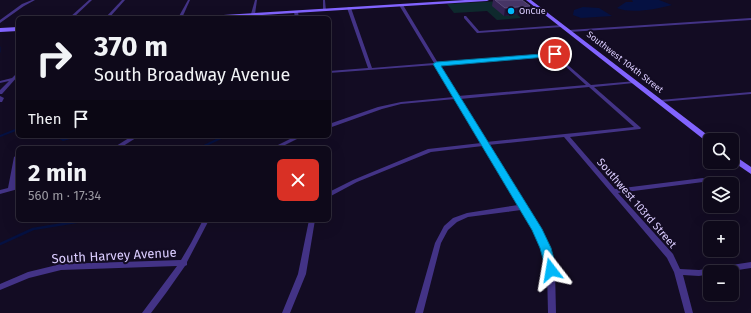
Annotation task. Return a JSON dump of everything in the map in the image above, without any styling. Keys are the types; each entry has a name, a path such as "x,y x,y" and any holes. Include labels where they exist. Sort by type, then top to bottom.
{"main road":[{"path":"241,16 253,14 487,0"},
{"name":"Southwest 104th Street","path":"528,0 703,135"},
{"path":"0,30 16,29"},
{"path":"739,163 751,172"}],"street":[{"path":"0,22 21,6 34,0"},
{"path":"73,16 91,0"},
{"path":"109,16 124,0"},
{"path":"181,16 189,0"},
{"path":"253,14 256,0"},
{"path":"324,0 325,10"},
{"path":"401,5 540,235 548,254 552,278 552,313"},
{"path":"349,8 370,69"},
{"path":"296,12 297,16"},
{"path":"464,17 478,32 562,26"},
{"path":"568,31 751,19"},
{"path":"331,72 555,54 638,128 424,151 356,181 331,194"},
{"path":"0,93 16,76"},
{"path":"0,82 13,79"},
{"path":"331,125 391,105 634,82"},
{"path":"660,102 751,93"},
{"path":"0,97 2,98 0,101"},
{"name":"Southwest 103rd Street","path":"566,136 666,251 678,272 689,313"},
{"path":"119,146 133,138"},
{"path":"279,146 293,138"},
{"path":"11,189 16,162"},
{"path":"614,191 703,180"},
{"path":"0,192 16,188"},
{"path":"419,313 438,244 446,228 456,220 467,216 524,207"},
{"path":"146,313 184,264 205,222"},
{"path":"286,313 302,274 312,222"},
{"name":"South Harvey Avenue","path":"0,286 28,275 61,267 184,264"},
{"path":"678,272 699,273 751,265"}],"green space":[{"path":"520,0 531,7 511,9 521,18 497,20 487,11 454,13 447,4"}],"shaded area":[{"path":"632,0 659,0 672,5 637,11 617,8 626,2 633,2"},
{"path":"583,7 599,8 612,16 581,18 573,15 574,10"}],"building":[{"path":"495,0 522,0 530,6 505,8"}],"waterway":[{"path":"0,47 0,52"},
{"path":"0,136 16,130"},
{"path":"60,138 63,140 70,138"},
{"path":"204,146 221,138"},
{"path":"0,244 33,229 76,222"}],"place":[{"name":"OnCue","path":"511,11"}],"route":[{"path":"551,270 546,248 537,229 436,64 555,54"}]}
